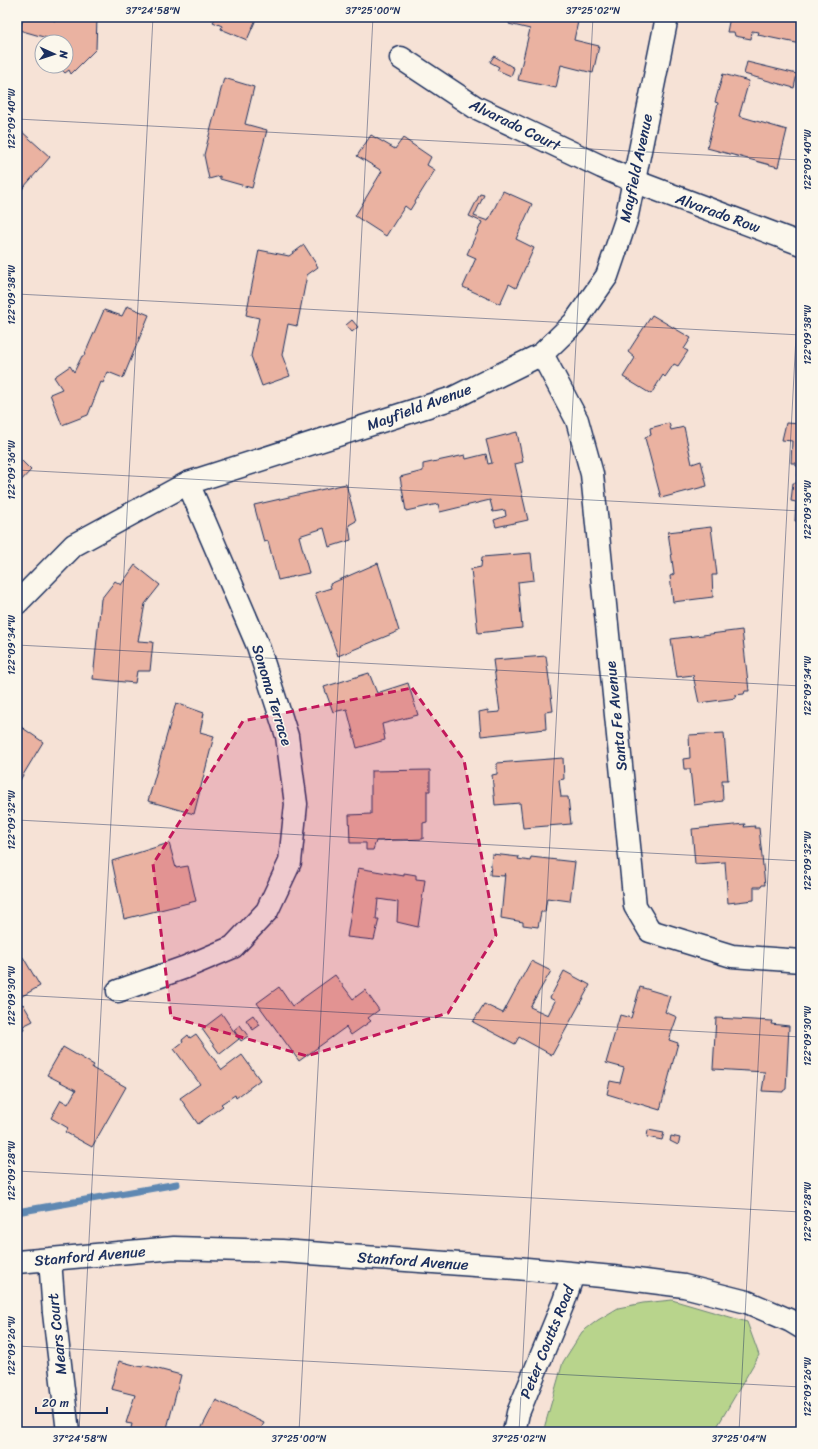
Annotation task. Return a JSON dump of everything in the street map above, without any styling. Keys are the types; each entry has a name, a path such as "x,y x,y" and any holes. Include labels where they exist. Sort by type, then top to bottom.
{"street":[{"name":"Mayfield Avenue","path":"17,603 74,544 188,483 453,398 542,354 574,324 607,276 624,228 667,17"},
{"name":"Alvarado Court","path":"401,58 475,106 634,182"},
{"name":"Alvarado Row","path":"634,182 801,244"},
{"name":"Santa Fe Avenue","path":"542,354 577,420 592,474 635,906 650,931 732,956 801,961"},
{"name":"Sonoma Terrace","path":"118,991 186,967 233,947 267,910 290,862 296,804 288,736 258,646 188,483"},
{"name":"Stanford Avenue","path":"17,1262 174,1248 259,1251 508,1268 614,1277 684,1286 747,1302 791,1321 801,1327"},
{"name":"Mears Court","path":"50,1259 54,1313 68,1432"},
{"name":"Peter Coutts Road","path":"514,1432 518,1413 564,1301 573,1274"}],"highlighted area":[{"path":"412,688 464,760 496,935 448,1013 307,1056 171,1017 153,864 243,721"}],"green space":[{"path":"672,1300 747,1322 759,1355 714,1432 543,1432 563,1362 582,1332 618,1308 643,1303"}],"building":[{"path":"24,17 49,17 55,21 57,17 97,17 96,49 74,71 74,34 34,34 19,30"},
{"path":"216,17 257,17 247,40 221,29 222,26 213,22"},
{"path":"511,17 579,17 574,40 599,46 593,73 561,65 556,88 518,80 530,29 509,24"},
{"path":"730,17 801,17 801,44 758,35 759,32 752,31 751,39 735,36 734,32 727,32"},
{"path":"494,56 514,68 511,76 497,70 499,67 490,62"},
{"path":"747,62 797,74 794,88 744,74"},
{"path":"723,74 749,81 739,116 787,130 778,167 707,148 718,103 715,102"},
{"path":"224,78 254,87 245,124 267,130 252,188 220,179 220,176 209,179 204,155"},
{"path":"20,130 50,157 17,195 17,134"},
{"path":"371,135 395,149 403,138 431,157 427,165 435,170 410,210 405,206 386,236 355,216 382,171 357,156"},
{"path":"503,191 532,204 516,239 534,248 516,288 509,284 500,304 463,287 476,258 467,254 482,222 469,216 480,194 484,195 474,216 488,221"},
{"path":"304,245 318,267 307,275 297,326 288,324 282,355 290,376 262,386 251,356 259,318 246,315 259,250 289,256"},
{"path":"127,306 149,315 123,378 108,372 103,383 101,382 88,415 62,425 50,394 62,389 54,377 70,366 74,372 82,356 84,356 104,310 122,316"},
{"path":"652,315 691,338 684,349 688,351 678,366 674,364 665,377 663,375 651,394 623,377 635,358 628,352"},
{"path":"352,320 358,327 352,332 346,325"},
{"path":"669,423 671,430 684,427 692,464 701,461 707,486 661,498 645,438 651,435 650,428"},
{"path":"786,423 801,424 801,521 795,521 796,502 791,501 793,483 797,483 799,466 796,466 796,463 791,463 792,441 782,440"},
{"path":"517,432 523,462 515,464 528,520 496,527 494,520 506,516 505,510 493,512 490,500 440,512 438,504 406,511 400,477 423,471 423,464 465,455 466,459 486,454 488,464 492,463 486,440"},
{"path":"17,456 31,470 17,485"},
{"path":"346,484 356,521 349,525 351,540 329,547 324,528 299,536 309,573 278,580 268,541 264,542 254,505"},
{"path":"711,527 717,575 712,575 713,597 673,602 670,576 674,574 668,532"},
{"path":"531,553 534,580 518,582 522,628 478,633 471,569 481,567 482,557"},
{"path":"378,563 399,631 338,656 315,593 331,588 330,584"},
{"path":"135,565 160,585 145,604 138,641 153,642 150,671 137,671 135,683 93,679 101,599 115,581 121,585"},
{"path":"742,630 749,691 745,691 744,694 735,695 736,698 699,703 693,675 677,677 671,639"},
{"path":"546,656 553,711 545,712 546,729 481,736 479,712 488,710 488,713 500,712 493,660"},
{"path":"369,673 377,693 408,683 418,715 382,724 385,740 357,748 347,709 333,712 324,687"},
{"path":"176,703 204,713 200,732 214,736 194,814 148,801"},
{"path":"17,724 43,742 17,785"},
{"path":"724,733 728,780 722,780 723,801 694,805 690,769 684,769 683,759 690,758 689,735"},
{"path":"563,758 564,779 559,780 561,797 568,797 571,824 523,828 520,803 495,805 492,775 497,774 497,763"},
{"path":"430,770 430,791 427,791 427,822 423,823 423,839 376,841 373,850 366,850 366,843 350,843 349,815 371,814 371,771"},
{"path":"745,824 744,827 755,826 754,828 759,828 765,885 762,885 761,887 754,887 754,900 728,903 725,862 695,864 692,829"},
{"path":"169,843 176,868 188,866 196,901 124,919 112,861"},
{"path":"492,854 519,857 518,859 530,861 531,857 575,862 570,901 547,898 545,912 541,912 538,927 523,925 523,922 501,918 505,873 504,876 490,875"},
{"path":"358,868 404,876 404,873 416,875 416,879 425,880 418,927 397,922 398,902 378,899 376,919 379,919 374,940 347,937"},
{"path":"23,957 40,986 17,999 17,961"},
{"path":"531,961 551,971 530,1007 548,1015 555,1001 550,998 564,971 590,985 552,1055 519,1037 515,1044 473,1022 484,1004 503,1013"},
{"path":"335,975 353,999 365,990 379,1010 368,1018 371,1021 351,1035 346,1027 299,1061 257,1003 279,987 292,1006"},
{"path":"640,987 670,996 665,1012 677,1017 669,1040 678,1043 660,1110 607,1094 610,1081 620,1083 624,1068 606,1063 620,1015 631,1018"},
{"path":"23,1004 33,1021 23,1026 24,1029 17,1034 17,1008"},
{"path":"222,1014 239,1039 220,1054 202,1029"},
{"path":"253,1015 260,1025 253,1030 246,1020"},
{"path":"716,1018 772,1021 771,1024 789,1026 786,1089 783,1092 762,1091 765,1072 713,1069"},
{"path":"240,1025 248,1036 241,1041 234,1030"},
{"path":"196,1034 222,1070 242,1055 260,1080 236,1098 235,1095 221,1104 223,1106 198,1124 180,1098 200,1084 174,1049 183,1042 182,1040 188,1035 190,1038"},
{"path":"63,1047 94,1065 92,1068 126,1087 92,1147 65,1132 68,1128 51,1118 61,1100 68,1104 76,1090 47,1075"},
{"path":"648,1130 664,1133 662,1140 647,1137"},
{"path":"671,1136 680,1138 678,1145 670,1141"},
{"path":"119,1361 142,1367 143,1365 181,1375 166,1432 130,1432 132,1424 126,1423 135,1395 111,1389"},
{"path":"216,1400 264,1423 259,1432 206,1432 201,1429"}],"waterway":[{"path":"17,1212 177,1184"}]}
